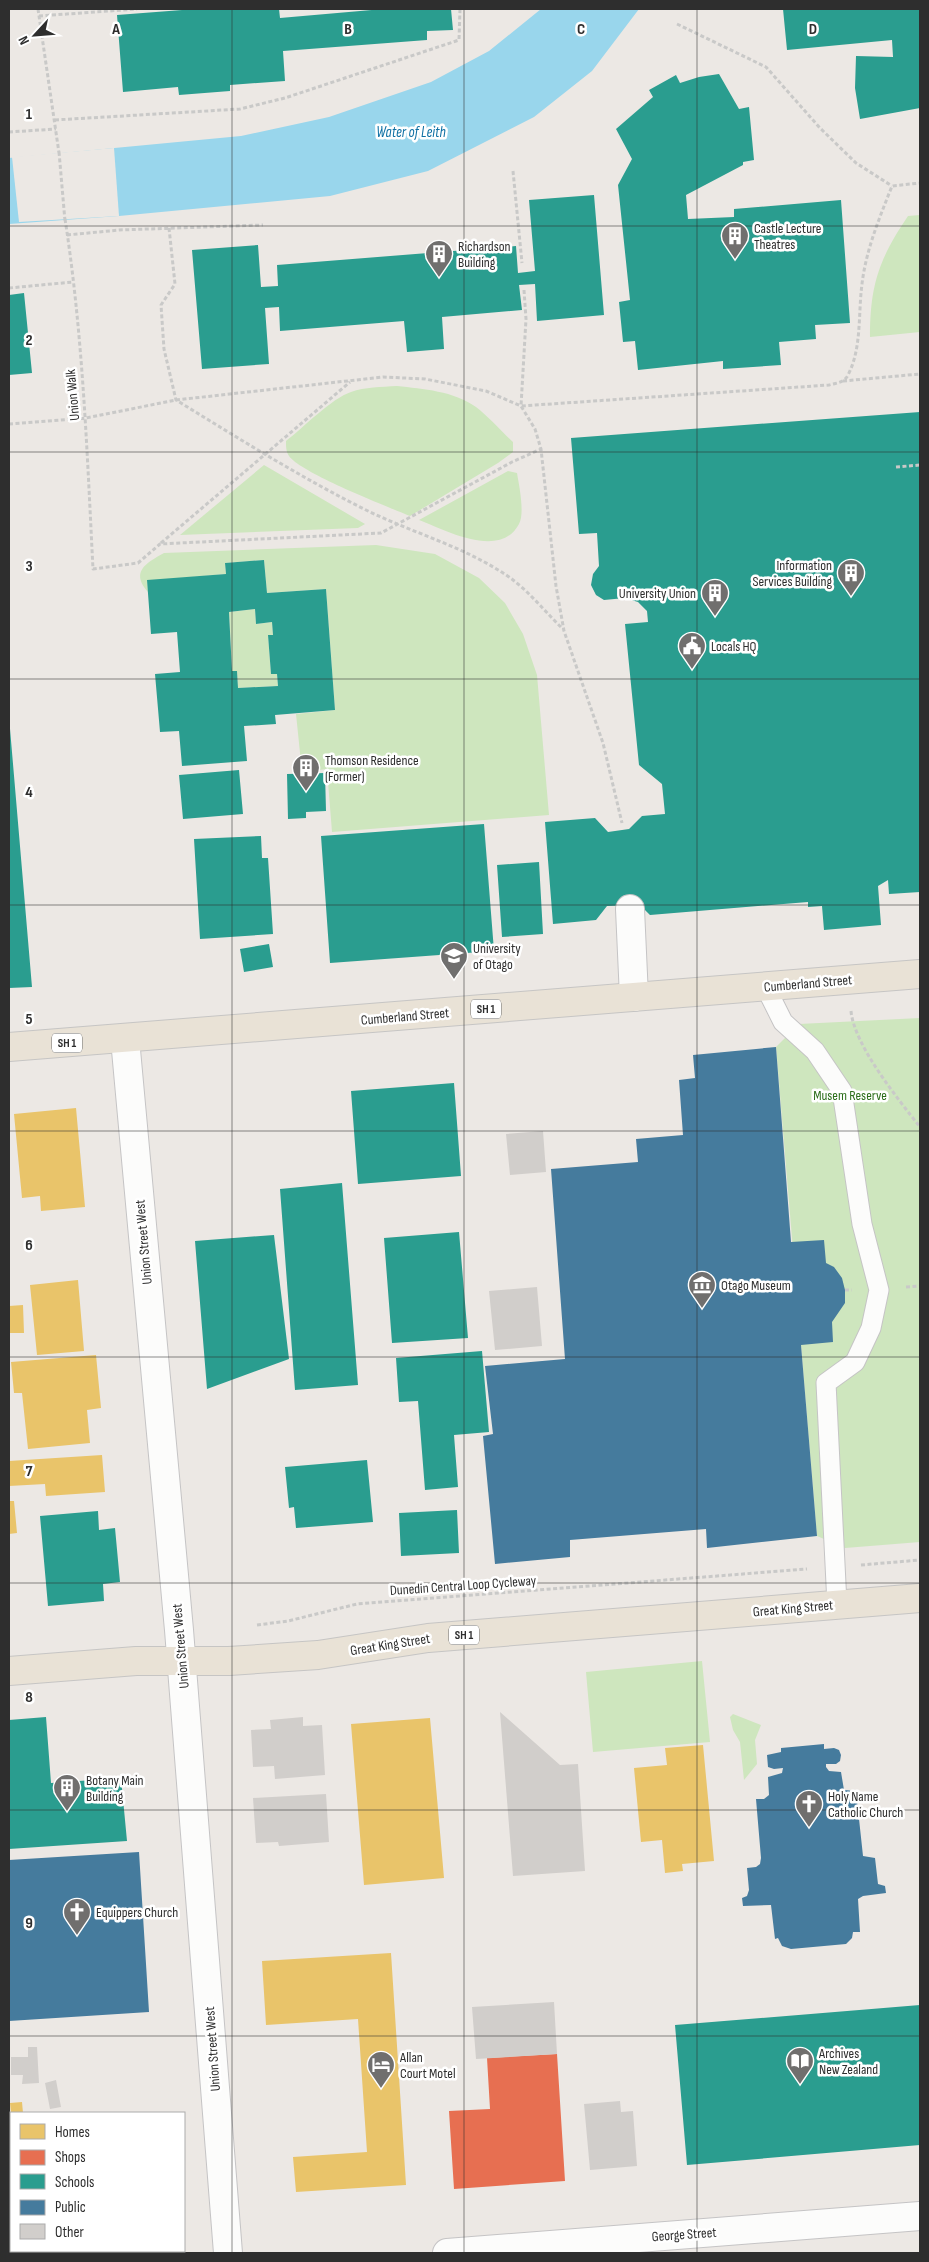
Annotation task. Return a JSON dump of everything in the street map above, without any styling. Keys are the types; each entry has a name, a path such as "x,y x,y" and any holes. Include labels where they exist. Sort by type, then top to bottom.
{"highway":[{"name":"Cumberland Street","path":"9,1047 920,974"},
{"name":"Great King Street","path":"9,1671 136,1661 229,1662 318,1655 428,1638 920,1598"}],"street":[{"path":"630,909 634,997"},
{"name":"Union Street West","path":"125,1039 181,1661 228,2253"},
{"name":"George Street","path":"447,2253 920,2216"}],"lane":[{"path":"765,986 783,1022 815,1051 842,1091 862,1224 879,1290 871,1328 855,1362 826,1383 837,1604"}],"path":[{"path":"9,132 56,129 38,9"},
{"path":"39,16 137,9"},
{"path":"55,120 240,109 285,98 460,40 460,9"},
{"path":"677,24 766,67 820,128 856,163 892,186 920,183"},
{"name":"Union Walk","path":"56,129 86,418 93,569 138,564 160,544"},
{"path":"513,171 522,263"},
{"path":"843,382 848,375 857,343 862,284 869,245 892,186"},
{"path":"68,235 170,228 263,225"},
{"path":"170,228 175,284 161,305 164,348 176,400 265,455 397,525 463,550 510,578 564,630"},
{"path":"9,288 73,282"},
{"path":"524,290 526,319 521,406 535,429 541,450 556,586 564,630 603,743 622,823"},
{"path":"9,424 86,418 176,400 383,377 425,379 486,392 521,406 829,385 920,374"},
{"path":"160,544 350,381"},
{"path":"160,544 381,533 512,462 541,450"},
{"path":"896,467 920,465"},
{"path":"848,979 851,1019 868,1056 920,1127"},
{"name":"Dunedin Central Loop Cycleway","path":"253,1626 288,1621 357,1604 920,1560"}],"green space":[{"path":"920,215 920,332 870,337 874,287 883,259 908,216"},
{"path":"397,386 448,394 476,407 513,442 513,452 410,516 326,480 297,463 289,456 286,449 286,441 335,400 356,390"},
{"path":"264,465 365,524 358,528 180,535"},
{"path":"508,471 517,473 522,506 519,524 510,535 499,540 472,539 419,520"},
{"path":"376,545 435,554 479,578 505,603 523,634 537,675 549,815 332,832 327,769 302,772 296,714 335,710 326,589 267,593 264,560 225,563 226,574 147,581 148,592 140,579 142,569 146,564 164,553"},
{"path":"255,609 256,624 272,622 273,635 268,635 271,674 277,674 278,686 238,688 237,671 232,671 229,612"},
{"name":"Musem Reserve","path":"920,1018 920,1542 845,1548 817,1536 776,1047 799,1024"},
{"path":"702,1661 710,1742 593,1752 586,1672"},
{"path":"733,1714 761,1725 755,1740 757,1764 744,1780 740,1742 733,1730 730,1717"}],"water":[{"name":"Water of Leith","path":"541,9 639,9 592,71 534,117 428,171 330,196 119,216 9,224 9,158 241,136 329,117 431,82 489,51"}],"pier":[{"path":"114,148 119,216 19,222 12,157"}],"building: Homes":[{"path":"76,1108 85,1207 41,1211 40,1196 22,1198 14,1114"},
{"path":"78,1280 84,1351 37,1355 30,1285"},
{"path":"23,1305 24,1333 9,1333 9,1306"},
{"path":"96,1355 101,1408 87,1410 90,1443 28,1449 22,1393 14,1393 11,1362"},
{"path":"102,1455 105,1492 46,1496 45,1484 9,1486 9,1461"},
{"path":"9,1501 14,1501 17,1533 9,1534"},
{"path":"430,1718 444,1878 364,1885 351,1724"},
{"path":"703,1745 714,1861 682,1864 683,1871 665,1873 662,1840 641,1842 634,1768 667,1765 665,1748"},
{"name":"Allan Court Motel","path":"391,1953 406,2185 296,2192 293,2157 367,2152 358,2019 266,2025 262,1961"},
{"path":"22,2102 23,2112 11,2112 10,2103"},
{"path":"9,2117 10,2117 10,2219"}],"building: Shops":[{"path":"557,2054 565,2181 454,2189 449,2111 490,2109 487,2058"}],"building: Schools":[{"path":"195,9 279,9 280,18 383,9 451,9 453,30 427,31 427,40 283,51 285,81 230,85 230,91 179,95 178,87 123,92 117,15"},
{"path":"783,9 920,9 920,108 860,119 855,88 856,56 893,57 892,40 787,50"},
{"name":"Castle Lecture Theatres","path":"719,74 739,109 749,107 754,160 743,162 743,165 686,195 688,219 734,217 734,209 841,200 850,323 815,325 816,339 779,342 781,365 723,369 723,361 638,370 635,341 623,342 619,302 630,300 618,185 632,159 616,129 653,97 649,90 676,75 680,83 699,77"},
{"name":"Richardson Building","path":"594,195 604,315 537,321 535,284 519,285 522,310 442,317 444,349 407,352 404,321 280,331 279,307 265,308 269,364 202,369 192,250 258,245 261,287 278,286 277,265 516,246 518,273 535,271 529,200"},
{"path":"24,293 32,373 9,375 9,295"},
{"path":"920,412 920,892 889,894 888,880 878,886 881,925 824,930 822,906 808,907 808,902 650,915 640,905 607,906 596,920 553,924 545,822 595,818 608,832 629,829 642,816 665,814 662,784 639,765 625,624 648,622 647,611 638,602 625,598 604,600 596,595 591,585 593,574 599,566 597,533 579,534 571,438"},
{"path":"264,560 267,593 326,589 335,710 275,715 276,724 244,726 247,761 182,766 179,731 160,732 155,674 180,672 177,632 151,634 147,580 226,574 225,563","holes":["255,609 256,624 272,622 273,635 268,635 271,674 277,674 278,686 238,688 237,671 232,671 229,612"]},
{"path":"9,717 32,987 9,988"},
{"path":"239,770 243,814 183,819 179,775"},
{"name":"Thomson Residence (Former)","path":"325,773 326,811 306,812 306,818 288,819 287,774"},
{"path":"484,824 494,951 330,963 321,836"},
{"path":"261,836 262,858 268,858 273,934 200,939 194,839"},
{"path":"539,862 543,934 502,937 497,865"},
{"path":"269,944 273,967 244,972 240,949"},
{"path":"454,1083 461,1176 358,1184 351,1091"},
{"path":"342,1183 358,1385 295,1390 280,1189"},
{"path":"459,1232 468,1338 392,1343 384,1238"},
{"path":"274,1235 289,1359 207,1389 195,1241"},
{"path":"482,1351 489,1432 454,1435 458,1487 425,1490 418,1401 399,1402 396,1358"},
{"path":"367,1460 373,1522 296,1528 294,1507 289,1508 285,1467"},
{"path":"457,1510 459,1553 401,1556 399,1513"},
{"path":"98,1511 99,1530 115,1528 120,1582 103,1584 104,1601 48,1606 40,1516"},
{"name":"Botany Main Building","path":"46,1717 51,1783 121,1778 127,1841 9,1849 9,1720"},
{"name":"Archives New Zealand","path":"920,2005 920,2145 687,2165 675,2025"}],"building: Public":[{"name":"Otago Museum","path":"776,1047 791,1242 824,1240 826,1263 834,1267 842,1278 845,1290 845,1303 832,1322 833,1342 801,1345 817,1536 707,1548 706,1529 570,1540 570,1557 495,1564 483,1436 493,1434 485,1366 565,1359 551,1169 638,1162 636,1139 683,1135 679,1080 695,1078 693,1055"},
{"name":"Holy Name Catholic Church","path":"824,1744 824,1749 834,1748 839,1750 841,1755 840,1761 836,1764 826,1764 826,1767 829,1771 841,1772 844,1790 856,1791 863,1856 875,1858 878,1884 885,1886 886,1893 863,1896 858,1899 860,1932 853,1932 852,1938 846,1944 791,1949 782,1946 778,1938 775,1939 771,1905 743,1906 742,1898 747,1896 749,1890 747,1868 756,1867 760,1864 761,1858 756,1799 764,1799 769,1795 768,1777 782,1773 783,1768 774,1769 768,1767 767,1755 781,1752 781,1748"},
{"name":"Equippers Church","path":"139,1852 149,2012 9,2021 9,1860"}],"building: Other":[{"path":"543,1131 546,1172 510,1175 506,1134"},
{"path":"537,1287 542,1346 495,1350 489,1291"},
{"path":"500,1712 560,1765 578,1764 585,1871 513,1876"},
{"path":"303,1717 303,1726 322,1725 325,1775 275,1779 274,1766 253,1767 251,1730 271,1729 270,1720"},
{"path":"326,1794 329,1842 279,1846 278,1842 256,1843 253,1798"},
{"path":"554,2002 557,2054 476,2059 472,2007"},
{"path":"28,2047 37,2047 39,2083 22,2084 23,2075 11,2075 11,2057 28,2057"},
{"path":"56,2080 61,2107 50,2109 45,2083"},
{"path":"620,2101 621,2112 633,2111 637,2166 590,2170 584,2104"}],"place":[{"name":"Castle Lecture Theatres","path":"735,260"},
{"name":"Richardson Building","path":"439,278"},
{"name":"Information Services Building","path":"851,597"},
{"name":"University Union","path":"715,617"},
{"name":"Locals HQ","path":"692,670"},
{"name":"Thomson Residence (Former)","path":"306,792"},
{"name":"University of Otago","path":"454,980"},
{"name":"Otago Museum","path":"702,1309"},
{"name":"Botany Main Building","path":"67,1812"},
{"name":"Holy Name Catholic Church","path":"809,1828"},
{"name":"Equippers Church","path":"77,1936"},
{"name":"Archives New Zealand","path":"800,2085"},
{"name":"Allan Court Motel","path":"381,2089"}]}
